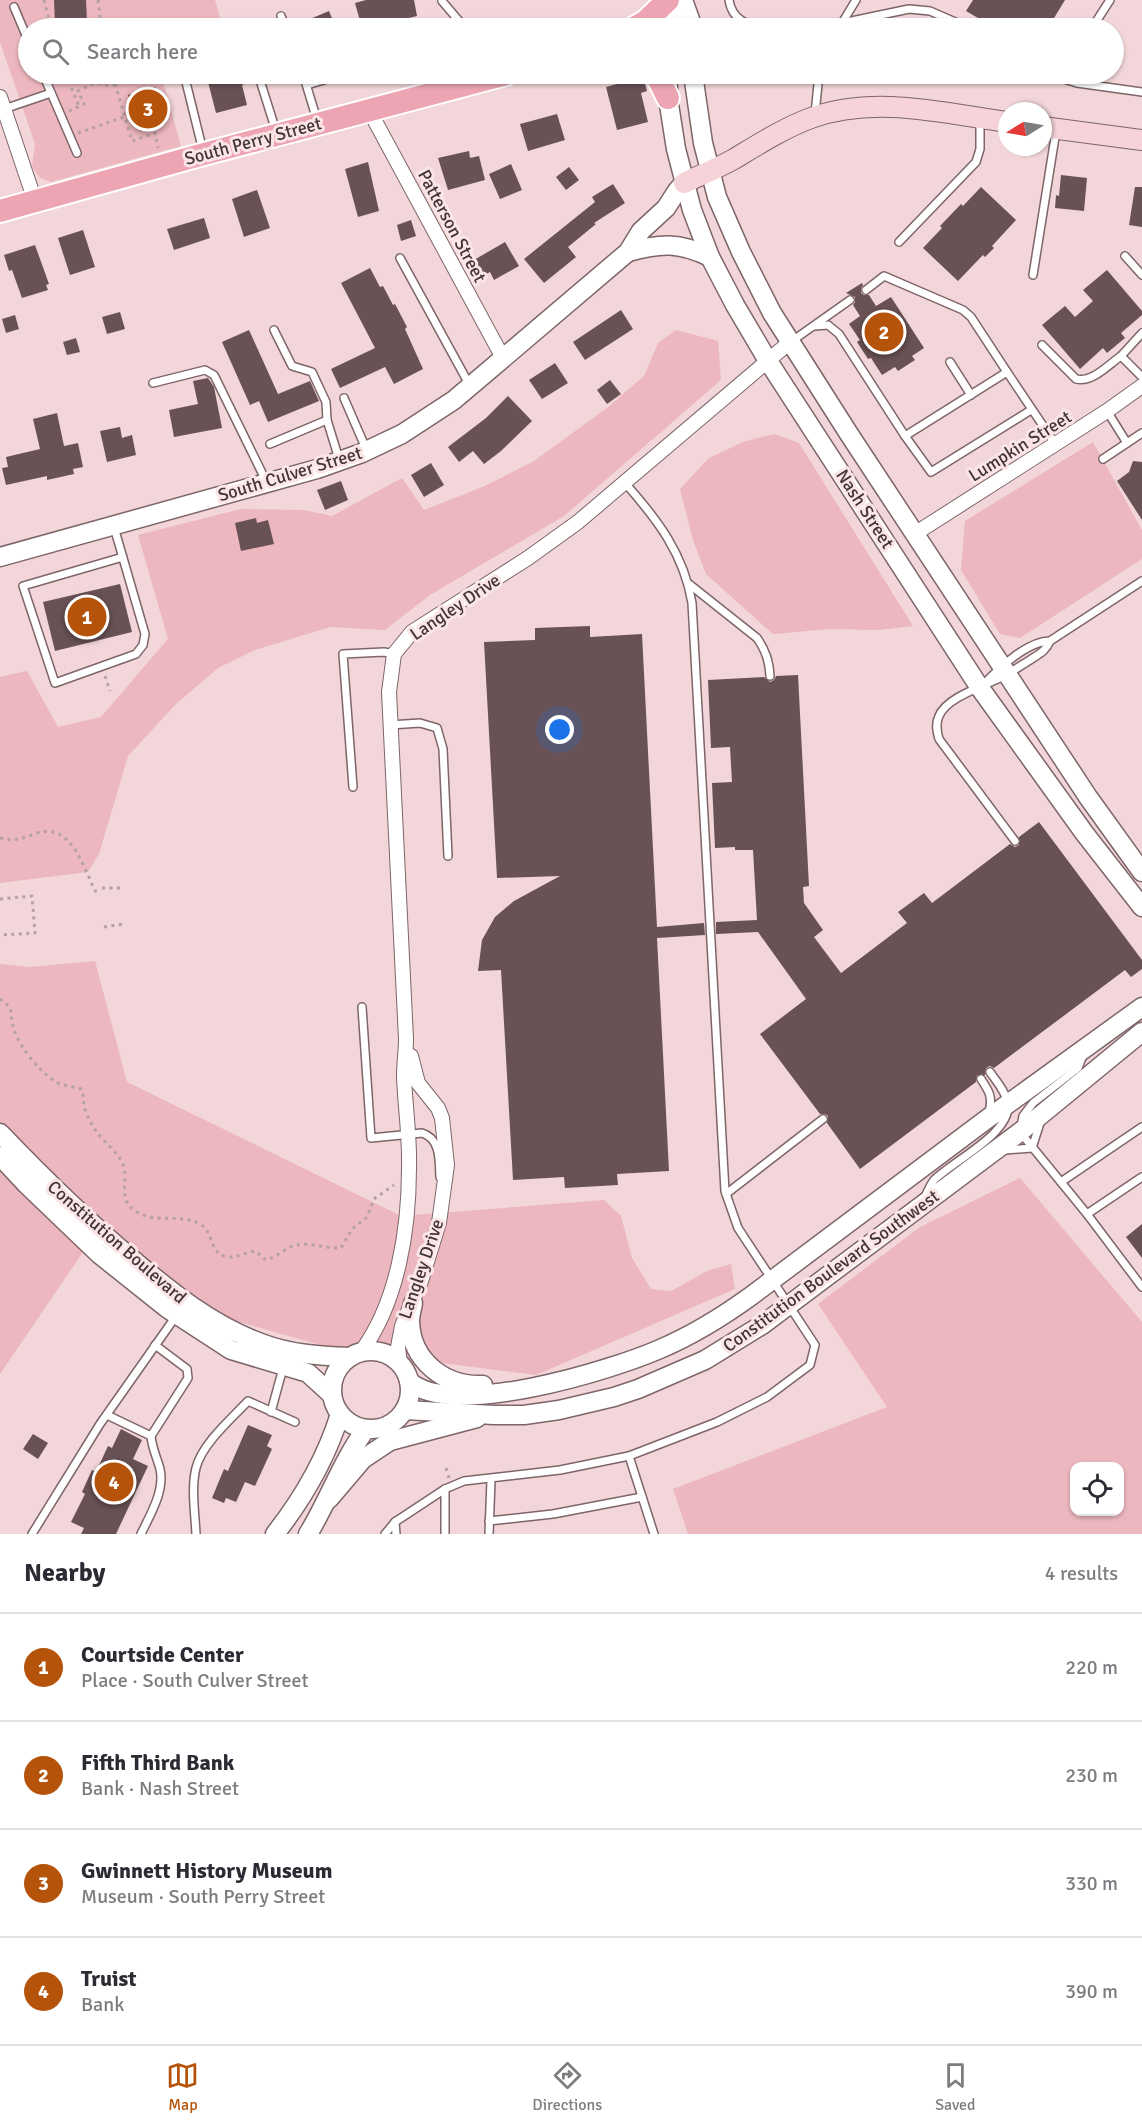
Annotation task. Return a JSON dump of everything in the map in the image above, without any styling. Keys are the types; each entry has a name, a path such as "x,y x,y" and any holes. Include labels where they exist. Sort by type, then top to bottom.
{"main road":[{"path":"649,18 668,0"},
{"name":"South Perry Street","path":"0,211 462,84"},
{"path":"661,84 668,98"},
{"path":"684,183 786,129 815,117 855,108 891,106 998,121"},
{"path":"1052,128 1142,140"}],"street":[{"path":"673,18 677,0"},
{"path":"683,0 690,18"},
{"name":"Nash Street","path":"668,84 668,98 684,183 710,257 735,305 768,361 980,688 1091,842 1142,907"},
{"name":"Nash Street","path":"694,84 698,115 717,197 741,252 790,342 1004,670 1088,796 1141,869"},
{"path":"2,103 35,201"},
{"name":"Patterson Street","path":"369,110 503,358"},
{"path":"628,252 641,231 666,208 684,183"},
{"path":"628,252 664,244 689,248 710,257"},
{"name":"South Culver Street","path":"0,557 267,483 367,451 402,434 453,400 628,252"},
{"name":"Langley Drive","path":"355,1354 376,1327 394,1281 401,1255 409,1168 404,1074 406,1039 390,724 389,678 394,654 412,632 536,552 578,522 790,342"},
{"name":"Lumpkin Street","path":"916,533 1056,445 1142,386"},
{"name":"Constitution Boulevard Southwest","path":"409,1381 415,1386 437,1394 461,1396 519,1390 610,1367 658,1350 718,1318 772,1280 1030,1087 1142,1007"},
{"name":"Constitution Boulevard Southwest","path":"405,1410 494,1415 559,1410 638,1389 713,1356 788,1305 993,1152 1023,1138 1043,1113 1142,1032"},
{"name":"Langley Drive","path":"400,1364 398,1347 402,1326 413,1303 440,1223 447,1165 442,1118 438,1108 418,1083 406,1039"},
{"name":"Constitution Boulevard","path":"0,1133 112,1242 210,1319 236,1333 286,1351 312,1356 355,1354"},
{"name":"Constitution Boulevard","path":"0,1156 99,1254 177,1315 231,1350 308,1372 332,1395"},
{"path":"413,1303 410,1322 415,1344 428,1366 447,1380 471,1386 521,1382 547,1383"},
{"path":"382,1353 400,1364 409,1381 409,1400 399,1417 384,1427 366,1429 349,1422 340,1414 332,1395 332,1386 338,1369 355,1354 382,1353"},
{"path":"275,1534 298,1506 321,1466 332,1442 340,1414"},
{"path":"329,1499 363,1459 390,1441 494,1415"},
{"path":"308,1534 329,1499 350,1450 366,1429"}],"lane":[{"path":"729,0 730,9 736,18"},
{"path":"846,18 856,0"},
{"path":"1098,18 1110,0"},
{"path":"442,1 456,18"},
{"path":"14,7 19,18"},
{"path":"873,18 909,9 930,12 945,18"},
{"path":"47,84 77,153"},
{"path":"186,84 204,154"},
{"path":"261,84 277,134"},
{"path":"310,84 307,85 318,123"},
{"path":"815,117 818,84"},
{"path":"1084,84 1142,92"},
{"path":"2,103 51,93"},
{"path":"899,242 976,162 980,149 980,118"},
{"path":"1034,275 1047,156"},
{"path":"1125,256 1142,276"},
{"path":"400,258 471,386"},
{"path":"866,290 884,276 963,310 971,317 1056,445"},
{"path":"790,342 850,300"},
{"path":"814,326 828,325 839,334 931,472 1031,410"},
{"path":"274,330 292,366 312,372 326,402 327,420 340,461"},
{"path":"1042,345 1076,380 1083,381 1121,356 1142,333"},
{"path":"1121,356 1142,377"},
{"path":"950,362 971,395"},
{"path":"153,383 205,370 214,375 267,483"},
{"path":"905,436 1007,372"},
{"path":"344,398 367,451"},
{"path":"1107,411 1127,443"},
{"path":"270,444 327,420"},
{"path":"1103,459 1142,433"},
{"path":"385,1534 395,1522 445,1489 464,1481 491,1480 560,1470 629,1456 717,1422 767,1397 810,1365 815,1345 738,1228 726,1194 722,1170 693,623 689,584 667,534 625,483"},
{"path":"113,525 123,556 145,634 142,645 136,654 55,682 23,586 123,556"},
{"path":"1015,841 939,739 937,732 939,715 961,696 980,688 1041,641 1050,641 1142,581"},
{"path":"689,584 757,638 769,662 770,676"},
{"path":"353,787 343,654 384,652 394,654"},
{"path":"390,724 420,723 437,728 443,749 448,856"},
{"path":"362,1007 371,1138 422,1133 428,1135 436,1144 442,1201"},
{"path":"1087,1047 1078,1068 1033,1102 1023,1116 1023,1138 1087,1214 1142,1287"},
{"path":"921,1206 933,1182 988,1138 1005,1121 1008,1104 1000,1086 990,1072"},
{"path":"981,1078 990,1091 992,1101 987,1119"},
{"path":"1000,1086 1013,1093 1030,1087"},
{"path":"726,1194 823,1119"},
{"path":"1061,1182 1142,1127"},
{"path":"1023,1138 1032,1148"},
{"path":"1023,1138 1032,1148"},
{"path":"1087,1214 1142,1177"},
{"path":"32,1534 107,1414 177,1315"},
{"path":"141,1534 158,1497 160,1485 160,1471 151,1436 188,1378 188,1369 155,1345"},
{"path":"271,1412 284,1366"},
{"path":"196,1534 196,1468 204,1450 248,1401 295,1422"},
{"path":"107,1414 151,1436"},
{"path":"629,1456 654,1534"},
{"path":"489,1534 491,1480"},
{"path":"445,1489 446,1534"},
{"path":"489,1521 554,1514 642,1497"},
{"path":"395,1522 396,1534"}],"path":[{"path":"44,0 48,18"},
{"path":"98,0 100,18"},
{"path":"70,84 79,106 84,104 78,91 93,84"},
{"path":"115,84 132,141 155,133 158,148"},
{"path":"87,129 124,117"},
{"path":"108,684 111,691"},
{"path":"0,838 14,840 46,831 57,833 73,847 97,894"},
{"path":"102,888 122,888"},
{"path":"0,899 32,896 35,933 0,934"},
{"path":"104,927 123,924"},
{"path":"0,999 10,1007 12,1025 16,1035 36,1063 53,1081 81,1089 84,1096 83,1104 96,1130 121,1159 126,1182 123,1190 127,1201 136,1212 152,1218 200,1224 206,1230 214,1249 219,1254 230,1257 255,1251 266,1260 274,1258 294,1245 341,1248 352,1229 367,1217 374,1199 391,1186 401,1185"}],"shaded area":[{"path":"0,0 215,0 220,18 18,18 18,84 164,84 181,146 51,182 40,178 32,166 35,144 0,42"},
{"path":"676,330 718,341 721,380 564,516 430,595 385,630 330,627 255,650 218,668 175,705 128,756 99,854 88,872 0,883 0,677 27,671 58,727 101,717 168,639 138,535 241,509 304,510 332,516 402,478 424,510 485,486 534,461 607,408 644,376 658,343"},
{"path":"774,434 799,443 913,626 880,630 830,629 773,634 706,574 693,540 680,489 709,458 743,442"},
{"path":"1093,442 1142,530 1142,559 1020,638 1000,634 961,570 965,521"},
{"path":"95,961 127,1082 401,1216 604,1200 621,1216 632,1258 651,1289 671,1291 707,1271 731,1264 735,1289 536,1375 339,1350 167,1302 94,1236 0,1374 0,964 30,967"},
{"path":"1020,1178 1142,1322 1142,1534 688,1534 673,1489 887,1407 818,1304 920,1227"}],"building":[{"path":"54,0 86,0 87,18 55,18"},
{"path":"366,0 414,0 417,16 359,18 355,3"},
{"path":"973,0 1065,0 1054,18 978,18 966,11"},
{"path":"329,11 332,18 312,18"},
{"path":"209,84 244,84 242,85 247,105 216,113"},
{"path":"617,84 645,84 647,91 641,93 648,122 617,130 606,87"},
{"path":"155,87 166,123 140,131 128,95"},
{"path":"557,114 565,140 528,151 520,124"},
{"path":"469,151 470,158 479,156 485,180 448,190 438,158"},
{"path":"368,162 379,211 358,217 345,169"},
{"path":"511,164 522,190 500,199 489,174"},
{"path":"569,167 579,180 566,190 556,177"},
{"path":"1061,175 1087,178 1084,211 1055,208"},
{"path":"613,184 625,203 594,223 596,224 568,247 576,257 544,283 524,259 595,202 592,197"},
{"path":"981,187 1016,220 992,246 994,248 985,257 983,255 958,281 923,248 942,228 940,226"},
{"path":"1135,187 1142,187 1142,227 1129,225"},
{"path":"257,190 270,228 244,237 232,199"},
{"path":"204,218 210,238 174,250 167,229"},
{"path":"411,220 416,236 401,241 397,225"},
{"path":"83,230 95,267 70,275 58,238"},
{"path":"505,242 519,266 494,280 490,272 483,276 474,260"},
{"path":"35,245 49,284 46,285 48,290 22,298 4,255"},
{"path":"370,268 380,287 383,286 393,305 395,304 407,327 405,329 423,369 394,384 385,367 340,388 331,369 375,348 341,283"},
{"path":"1107,270 1142,311 1142,315 1121,333 1125,338 1107,353 1103,348 1080,369 1042,325 1065,306 1075,317 1093,301 1083,290"},
{"path":"862,283 861,293 869,295 876,306 891,297 924,348 912,356 915,360 898,371 895,367 882,375 857,342 860,340 849,324 860,316 853,305 855,297 846,293"},
{"path":"621,310 633,329 585,360 573,342"},
{"path":"120,312 125,329 107,334 102,317"},
{"path":"15,315 19,329 6,333 2,319"},
{"path":"249,330 278,394 310,381 319,401 268,422 259,401 250,405 222,342"},
{"path":"76,338 80,352 67,355 63,342"},
{"path":"555,363 568,383 542,399 529,380"},
{"path":"208,378 214,387 222,428 174,437 169,410 198,404 193,381"},
{"path":"610,380 621,394 607,404 597,390"},
{"path":"508,396 532,421 484,464 473,451 459,462 448,447 486,418"},
{"path":"57,413 64,446 78,443 83,467 73,469 74,474 47,480 47,476 6,485 2,468 8,467 6,457 40,449 33,419"},
{"path":"120,427 122,438 132,435 136,455 107,462 100,431"},
{"path":"1133,461 1142,462 1142,520 1117,481 1129,472"},
{"path":"431,463 444,485 424,497 411,475"},
{"path":"341,481 348,500 325,510 317,490"},
{"path":"256,518 257,523 268,520 274,544 241,551 235,523"},
{"path":"120,584 132,632 55,651 43,602"},
{"path":"590,626 590,637 642,634 657,927 704,923 705,935 657,938 669,1171 617,1174 618,1185 565,1188 564,1177 513,1180 501,970 478,971 482,940 495,917 514,901 560,876 497,878 484,642 535,640 535,628"},
{"path":"798,675 809,886 803,887 804,903 823,930 814,937 841,973 907,923 898,912 924,893 932,903 1010,844 1015,847 1019,845 1019,837 1039,822 1142,960 1142,969 1131,977 1125,970 994,1068 990,1066 986,1068 985,1075 977,1075 976,1082 860,1169 827,1123 828,1116 820,1114 760,1034 806,999 758,932 716,934 716,922 757,920 753,850 735,850 735,847 715,848 712,783 732,782 730,747 711,748 708,680 764,677 770,682 776,676"},
{"path":"1142,1224 1142,1258 1126,1237"},
{"path":"248,1425 272,1435 267,1446 272,1449 255,1486 245,1482 236,1502 226,1498 224,1503 212,1498 224,1469 228,1471"},
{"path":"121,1429 142,1440 133,1459 148,1466 116,1534 81,1534 84,1528 71,1522 85,1494 82,1492 92,1470 96,1472 108,1446 112,1448"},
{"path":"33,1434 48,1443 38,1459 23,1449"}],"place":[{"name":"Gwinnett History Museum","path":"148,109"},
{"name":"Fifth Third Bank","path":"884,332"},
{"name":"Courtside Center","path":"87,617"},
{"name":"Truist","path":"114,1482"}]}
